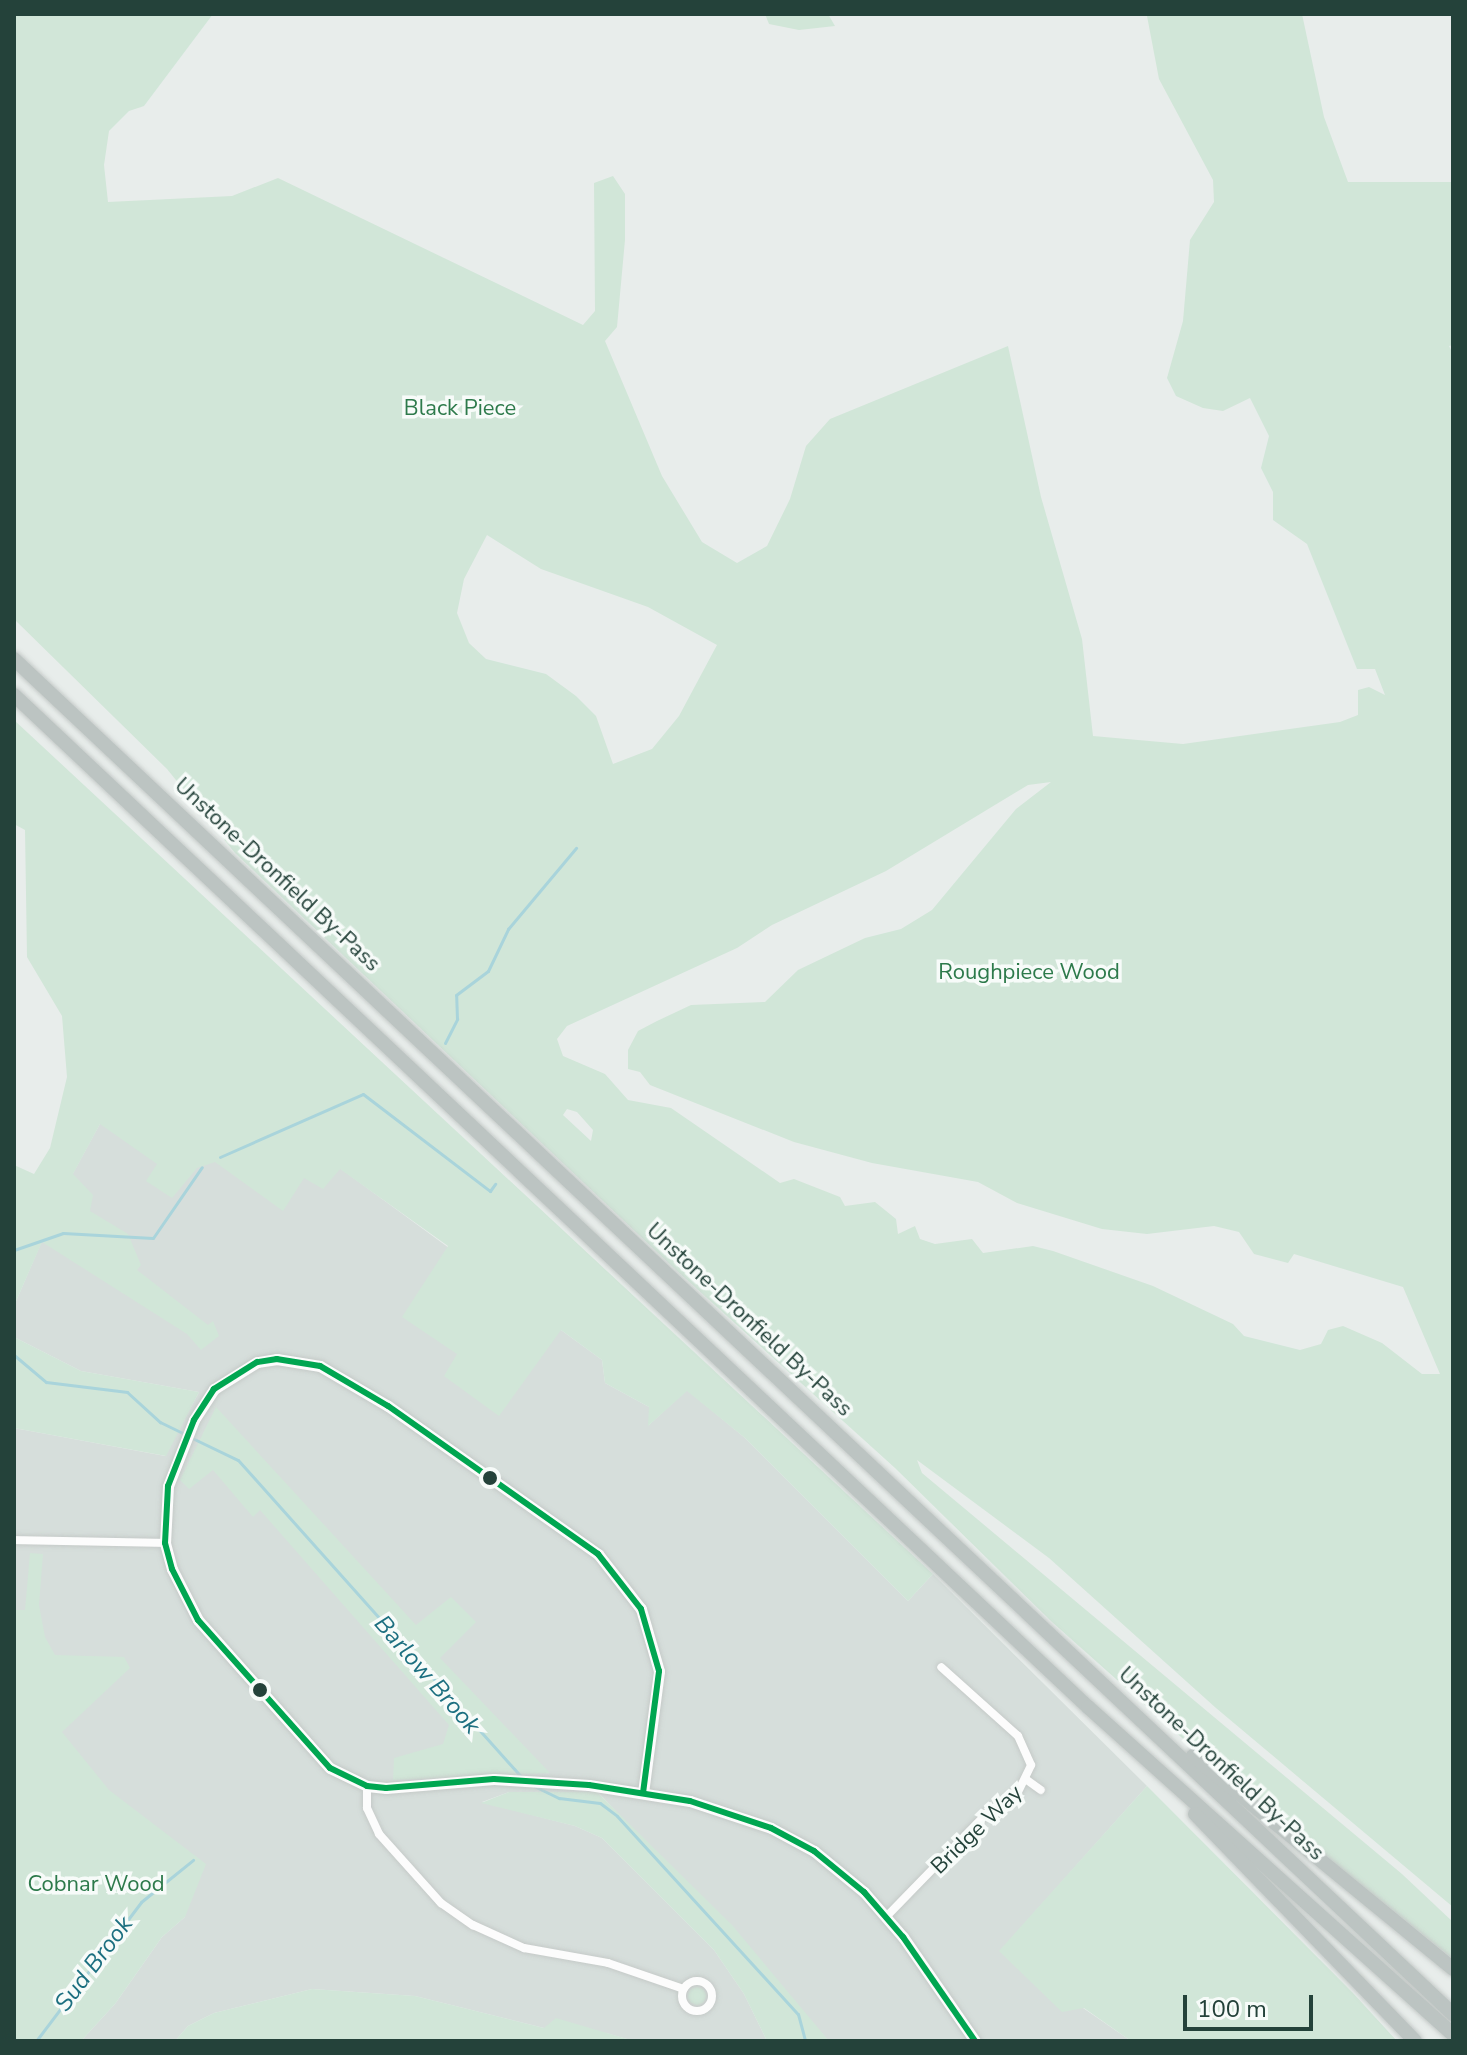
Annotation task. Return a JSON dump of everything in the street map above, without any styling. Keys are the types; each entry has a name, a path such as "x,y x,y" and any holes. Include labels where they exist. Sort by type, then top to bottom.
{"highway":[{"name":"Unstone-Dronfield By-Pass","path":"14,659 1453,2014"},
{"name":"Unstone-Dronfield By-Pass","path":"14,695 1088,1707 1453,2034"},
{"path":"1088,1707 1415,2041"},
{"path":"1133,1710 1453,1969"}],"street":[{"path":"643,1793 659,1671 641,1609 598,1554 388,1406 320,1366 287,1359 257,1362 214,1389 194,1420 168,1486 165,1543 178,1588 198,1620 313,1753 367,1786 539,1781 643,1793 718,1807 771,1828 836,1867 886,1917 975,2041"},
{"path":"14,1540 165,1543"},
{"name":"Bridge Way","path":"886,1917 987,1813 1027,1780 1031,1765 1018,1736 941,1667"},
{"path":"1027,1780 1041,1790"},
{"path":"367,1786 367,1808 379,1834 441,1903 473,1925 524,1948 608,1963 684,1989"}],"shaded area":[{"path":"121,1085 296,1136 602,1360 605,1383 649,1407 649,1425 687,1390 745,1438 908,1601 933,1574 1147,1786 1000,1951 1131,2041 829,2041 598,1792 509,1792 482,1802 575,1826 602,1838 714,1950 744,1994 767,2041 634,2041 606,2033 544,2028 415,1996 312,1989 214,2013 188,2026 175,2041 81,2041 115,2004 162,1937 185,1917 14,1717 14,1428 165,1456 199,1392 81,1371 14,1337 14,1306 64,1190"}],"green space":[{"path":"14,14 213,14 144,106 129,111 109,131 104,165 108,202 232,196 278,178 583,325 595,311 594,183 613,176 625,194 625,240 617,327 605,341 662,476 702,542 737,563 767,546 790,499 806,446 830,419 1008,346 1041,497 1082,639 1093,736 1183,744 1340,722 1358,715 1358,690 1369,687 1385,695 1375,669 1357,669 1307,544 1273,520 1273,492 1261,468 1269,436 1250,398 1223,411 1203,408 1176,396 1167,378 1183,321 1190,240 1214,202 1213,180 1159,79 1147,16 1302,14 1324,117 1348,182 1453,182 1453,345 1449,346 1453,354 1453,1907 1216,1708 1049,1558 917,1460 922,1473 1402,1874 1453,1922 1453,1959 1208,1761 1052,1622 895,1468 676,1270 235,853 167,769 14,619","holes":["487,535 541,569 648,607 717,645 679,716 652,749 613,764 596,716 576,696 546,674 486,659 469,643 457,613 464,579","1051,782 1016,809 932,910 901,929 865,938 798,970 765,1002 691,1005 657,1021 638,1031 628,1050 628,1069 640,1072 650,1085 794,1142 872,1163 978,1182 1017,1203 1102,1229 1147,1234 1214,1226 1239,1232 1254,1254 1288,1263 1294,1254 1403,1287 1440,1374 1422,1374 1382,1343 1343,1326 1328,1330 1321,1344 1300,1350 1244,1336 1233,1324 1153,1286 1053,1251 1033,1246 983,1253 972,1239 935,1244 920,1239 915,1226 898,1234 896,1219 875,1202 845,1206 840,1197 794,1179 780,1183 671,1108 628,1100 605,1074 563,1056 557,1039 567,1026 737,948 772,925 886,871 1028,785","567,1109 577,1112 593,1130 591,1141 563,1115"]},
{"path":"765,14 828,14 835,26 799,30 769,24"},
{"path":"14,720 933,1574 908,1601 745,1438 687,1391 648,1426 649,1407 605,1383 602,1360 561,1330 499,1416 444,1376 457,1354 402,1317 448,1246 340,1169 323,1189 304,1178 283,1211 215,1162 197,1168 172,1198 146,1181 157,1164 100,1124 73,1174 93,1195 90,1211 128,1234 141,1265 137,1270 208,1325 213,1321 219,1336 201,1350 187,1334 42,1242 14,1306 14,1165 34,1174 50,1148 67,1077 62,1016 27,957 25,830 14,824"},
{"path":"14,1337 81,1371 199,1392 166,1456 14,1428"},
{"path":"216,1407 416,1625 451,1597 476,1622 440,1658 550,1773 393,1780 394,1758 443,1744 449,1725 260,1510 253,1517 213,1470 189,1489 180,1480"},
{"name":"Cobnar Wood","path":"30,1553 43,1554 39,1605 45,1637 55,1655 124,1657 130,1668 62,1732 109,1790 206,1864 185,1917 162,1937 115,2004 81,2041 14,2041 14,1610 25,1610"},
{"path":"1147,1786 1397,2041 1131,2041 1084,2008 1062,2012 999,1951"},
{"path":"509,1792 597,1792 732,1925 829,2041 767,2041 744,1994 714,1950 602,1838 575,1826 481,1803"},
{"path":"693,1987 701,1987 706,1996 704,2003 693,2005 688,2000 688,1992"},
{"path":"312,1989 415,1996 544,2028 556,2018 634,2041 175,2041 188,2026 214,2013"}],"waterway":[{"path":"445,1043 457,1019 456,995 488,971 508,929 576,848"},
{"path":"220,1157 363,1094 490,1191 495,1184"},
{"path":"14,1250 63,1233 153,1238 202,1167"},
{"name":"Barlow Brook","path":"14,1355 46,1382 127,1392 160,1422 185,1434"},
{"name":"Barlow Brook","path":"192,1438 238,1460 521,1777"},
{"name":"Barlow Brook","path":"534,1786 559,1798 600,1803 617,1816 798,2014 805,2041"},
{"name":"Sud Brook","path":"36,2041 141,1902 193,1860"}],"transit line":[{"path":"643,1793 659,1671 641,1609 598,1554 388,1406 320,1366 277,1359 257,1362 214,1389 194,1420 168,1486 165,1543 172,1569 198,1620 330,1768 367,1786 386,1788 494,1779 589,1785 690,1801 771,1828 814,1851 864,1892 903,1937 975,2041"}],"park label":[{"name":"Black Piece","path":"460,409"},
{"name":"Roughpiece Wood","path":"1029,973"}]}
